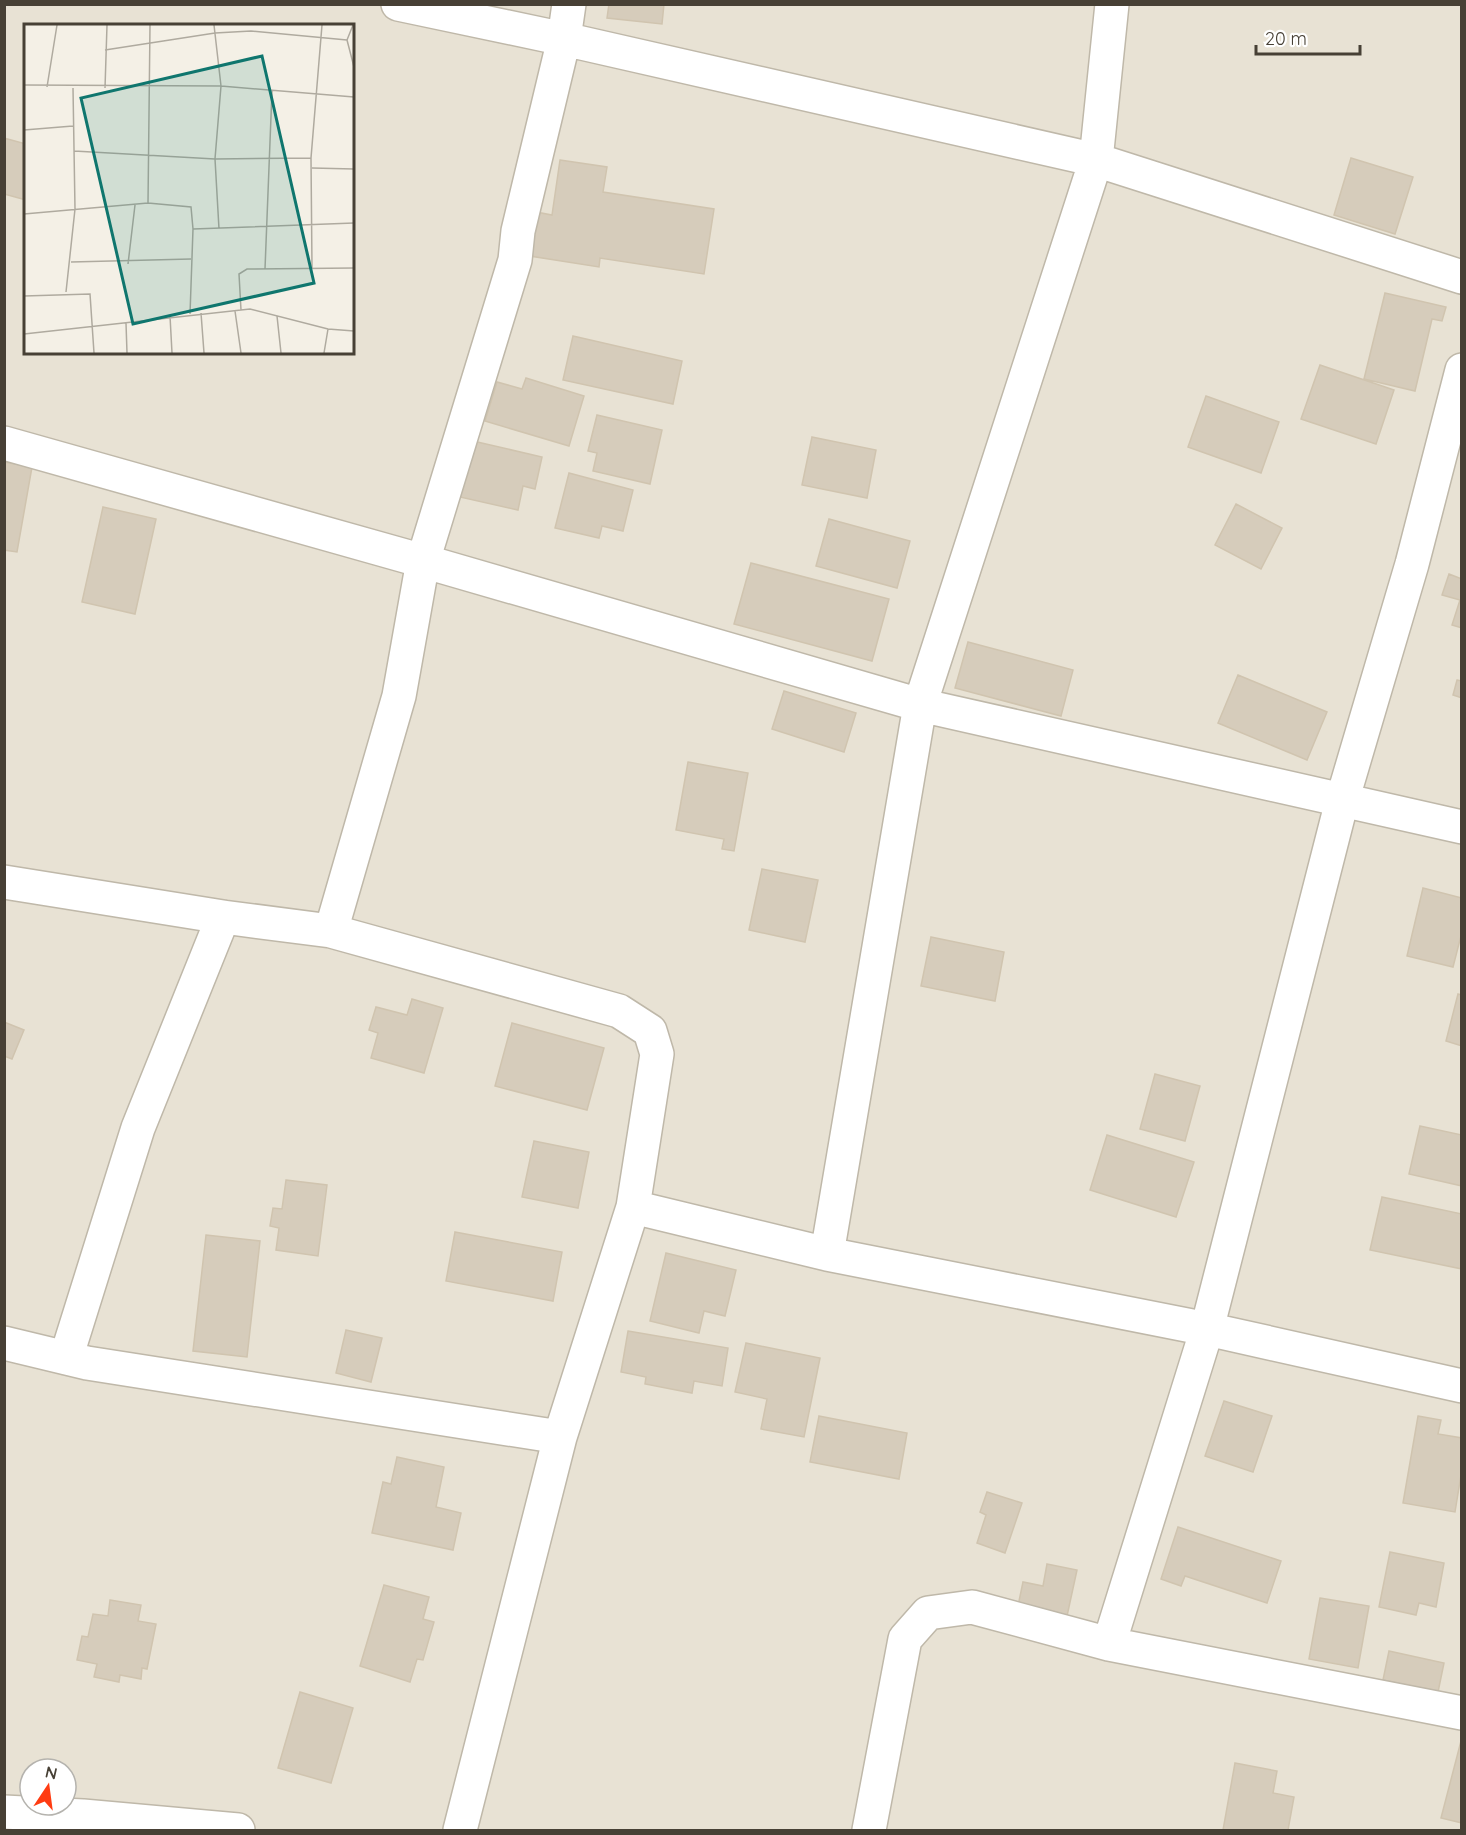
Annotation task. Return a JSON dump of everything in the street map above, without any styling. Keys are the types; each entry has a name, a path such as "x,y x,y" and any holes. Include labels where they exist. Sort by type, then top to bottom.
{"street":[{"path":"398,4 564,39 1096,160 1461,277"},
{"path":"331,931 399,696 423,561 514,260 518,231 564,39 568,4"},
{"path":"827,1254 920,705 1096,160 1112,4"},
{"path":"1109,1644 1207,1329 1342,801 1412,564 1461,370"},
{"path":"4,442 920,705 1461,827"},
{"path":"4,882 223,917 331,931 618,1011 650,1031 657,1054 633,1207 560,1437 460,1830"},
{"path":"66,1358 138,1128 223,917"},
{"path":"633,1207 827,1254 1207,1329 1461,1386"},
{"path":"4,1343 87,1363 560,1437"},
{"path":"869,1830 905,1639 928,1613 972,1607 1109,1644 1461,1713"},
{"path":"4,1812 83,1816 238,1830"}],"shaded area":[{"path":"5,5 1461,5 1461,1830 5,1830"}],"building":[{"path":"609,4 664,4 662,24 607,18"},
{"path":"4,138 24,143 24,199 4,194"},
{"path":"1351,158 1413,177 1395,234 1334,215"},
{"path":"560,160 607,167 603,192 714,209 704,274 600,258 599,267 530,256 536,212 552,215"},
{"path":"1385,293 1446,307 1442,321 1432,319 1415,391 1364,379"},
{"path":"573,336 682,361 673,404 563,380"},
{"path":"1320,365 1394,390 1376,444 1301,419"},
{"path":"526,378 584,396 569,446 485,421 497,382 522,389"},
{"path":"1206,396 1279,422 1261,473 1188,447"},
{"path":"597,415 662,430 650,484 593,471 597,453 588,451"},
{"path":"812,437 876,450 867,498 802,485"},
{"path":"473,441 542,457 535,489 523,486 518,510 460,497"},
{"path":"4,462 32,467 17,552 4,550"},
{"path":"569,473 633,490 623,531 602,526 599,538 555,528"},
{"path":"1236,504 1282,528 1261,569 1215,545"},
{"path":"103,507 156,519 135,614 82,602"},
{"path":"829,519 910,541 897,588 816,566"},
{"path":"751,563 889,599 872,661 734,624"},
{"path":"1449,574 1462,579 1462,628 1452,625 1460,600 1442,595"},
{"path":"968,642 1073,670 1061,716 955,688"},
{"path":"1238,675 1327,712 1307,760 1218,723"},
{"path":"1457,680 1462,681 1462,698 1453,695"},
{"path":"784,691 856,713 844,752 772,729"},
{"path":"688,762 748,773 734,851 722,849 724,839 676,830"},
{"path":"762,869 818,880 805,942 749,930"},
{"path":"1423,888 1462,898 1462,932 1453,967 1407,956"},
{"path":"931,937 1004,952 995,1001 921,986"},
{"path":"1458,994 1462,995 1462,1046 1446,1041"},
{"path":"412,999 443,1008 424,1073 371,1058 378,1033 369,1030 376,1007 407,1015"},
{"path":"4,1022 24,1030 12,1059 4,1056"},
{"path":"512,1023 604,1048 587,1110 495,1086"},
{"path":"1155,1074 1200,1086 1185,1141 1140,1129"},
{"path":"1420,1126 1462,1135 1462,1186 1409,1174"},
{"path":"1107,1135 1194,1162 1176,1217 1090,1190"},
{"path":"534,1141 589,1152 578,1208 522,1197"},
{"path":"286,1180 327,1185 318,1256 276,1250 279,1228 270,1226 273,1208 282,1209"},
{"path":"1382,1197 1462,1214 1462,1269 1370,1250"},
{"path":"455,1232 562,1252 553,1301 446,1281"},
{"path":"206,1235 260,1241 247,1357 193,1351"},
{"path":"666,1253 736,1270 725,1316 704,1311 699,1333 650,1321"},
{"path":"346,1330 382,1338 371,1382 336,1373"},
{"path":"628,1331 728,1348 722,1386 694,1381 692,1393 645,1384 646,1377 621,1372"},
{"path":"746,1343 820,1358 804,1437 761,1429 767,1399 735,1392"},
{"path":"1224,1401 1272,1416 1253,1472 1205,1456"},
{"path":"819,1416 907,1433 899,1479 810,1462"},
{"path":"1418,1416 1441,1420 1438,1434 1462,1438 1462,1469 1455,1512 1403,1503"},
{"path":"397,1457 444,1467 436,1507 461,1513 453,1550 372,1533 383,1482 391,1484"},
{"path":"987,1492 1022,1503 1005,1553 977,1543 986,1515 980,1512"},
{"path":"1178,1527 1281,1561 1267,1603 1185,1576 1181,1586 1161,1579"},
{"path":"1390,1552 1444,1563 1436,1607 1419,1603 1416,1615 1379,1607"},
{"path":"1047,1564 1077,1570 1067,1616 1018,1606 1023,1582 1043,1586"},
{"path":"384,1585 429,1597 423,1619 434,1622 423,1660 417,1659 410,1682 360,1666"},
{"path":"1320,1598 1369,1606 1358,1668 1309,1659"},
{"path":"110,1600 141,1605 138,1621 156,1624 147,1669 142,1668 141,1679 120,1675 119,1682 94,1677 97,1664 77,1660 82,1636 88,1637 93,1614 108,1616"},
{"path":"1389,1651 1444,1663 1438,1692 1383,1680"},
{"path":"300,1692 353,1708 331,1783 278,1768"},
{"path":"1462,1742 1462,1823 1441,1818"},
{"path":"1235,1763 1277,1771 1273,1793 1294,1797 1288,1830 1223,1830"}]}
